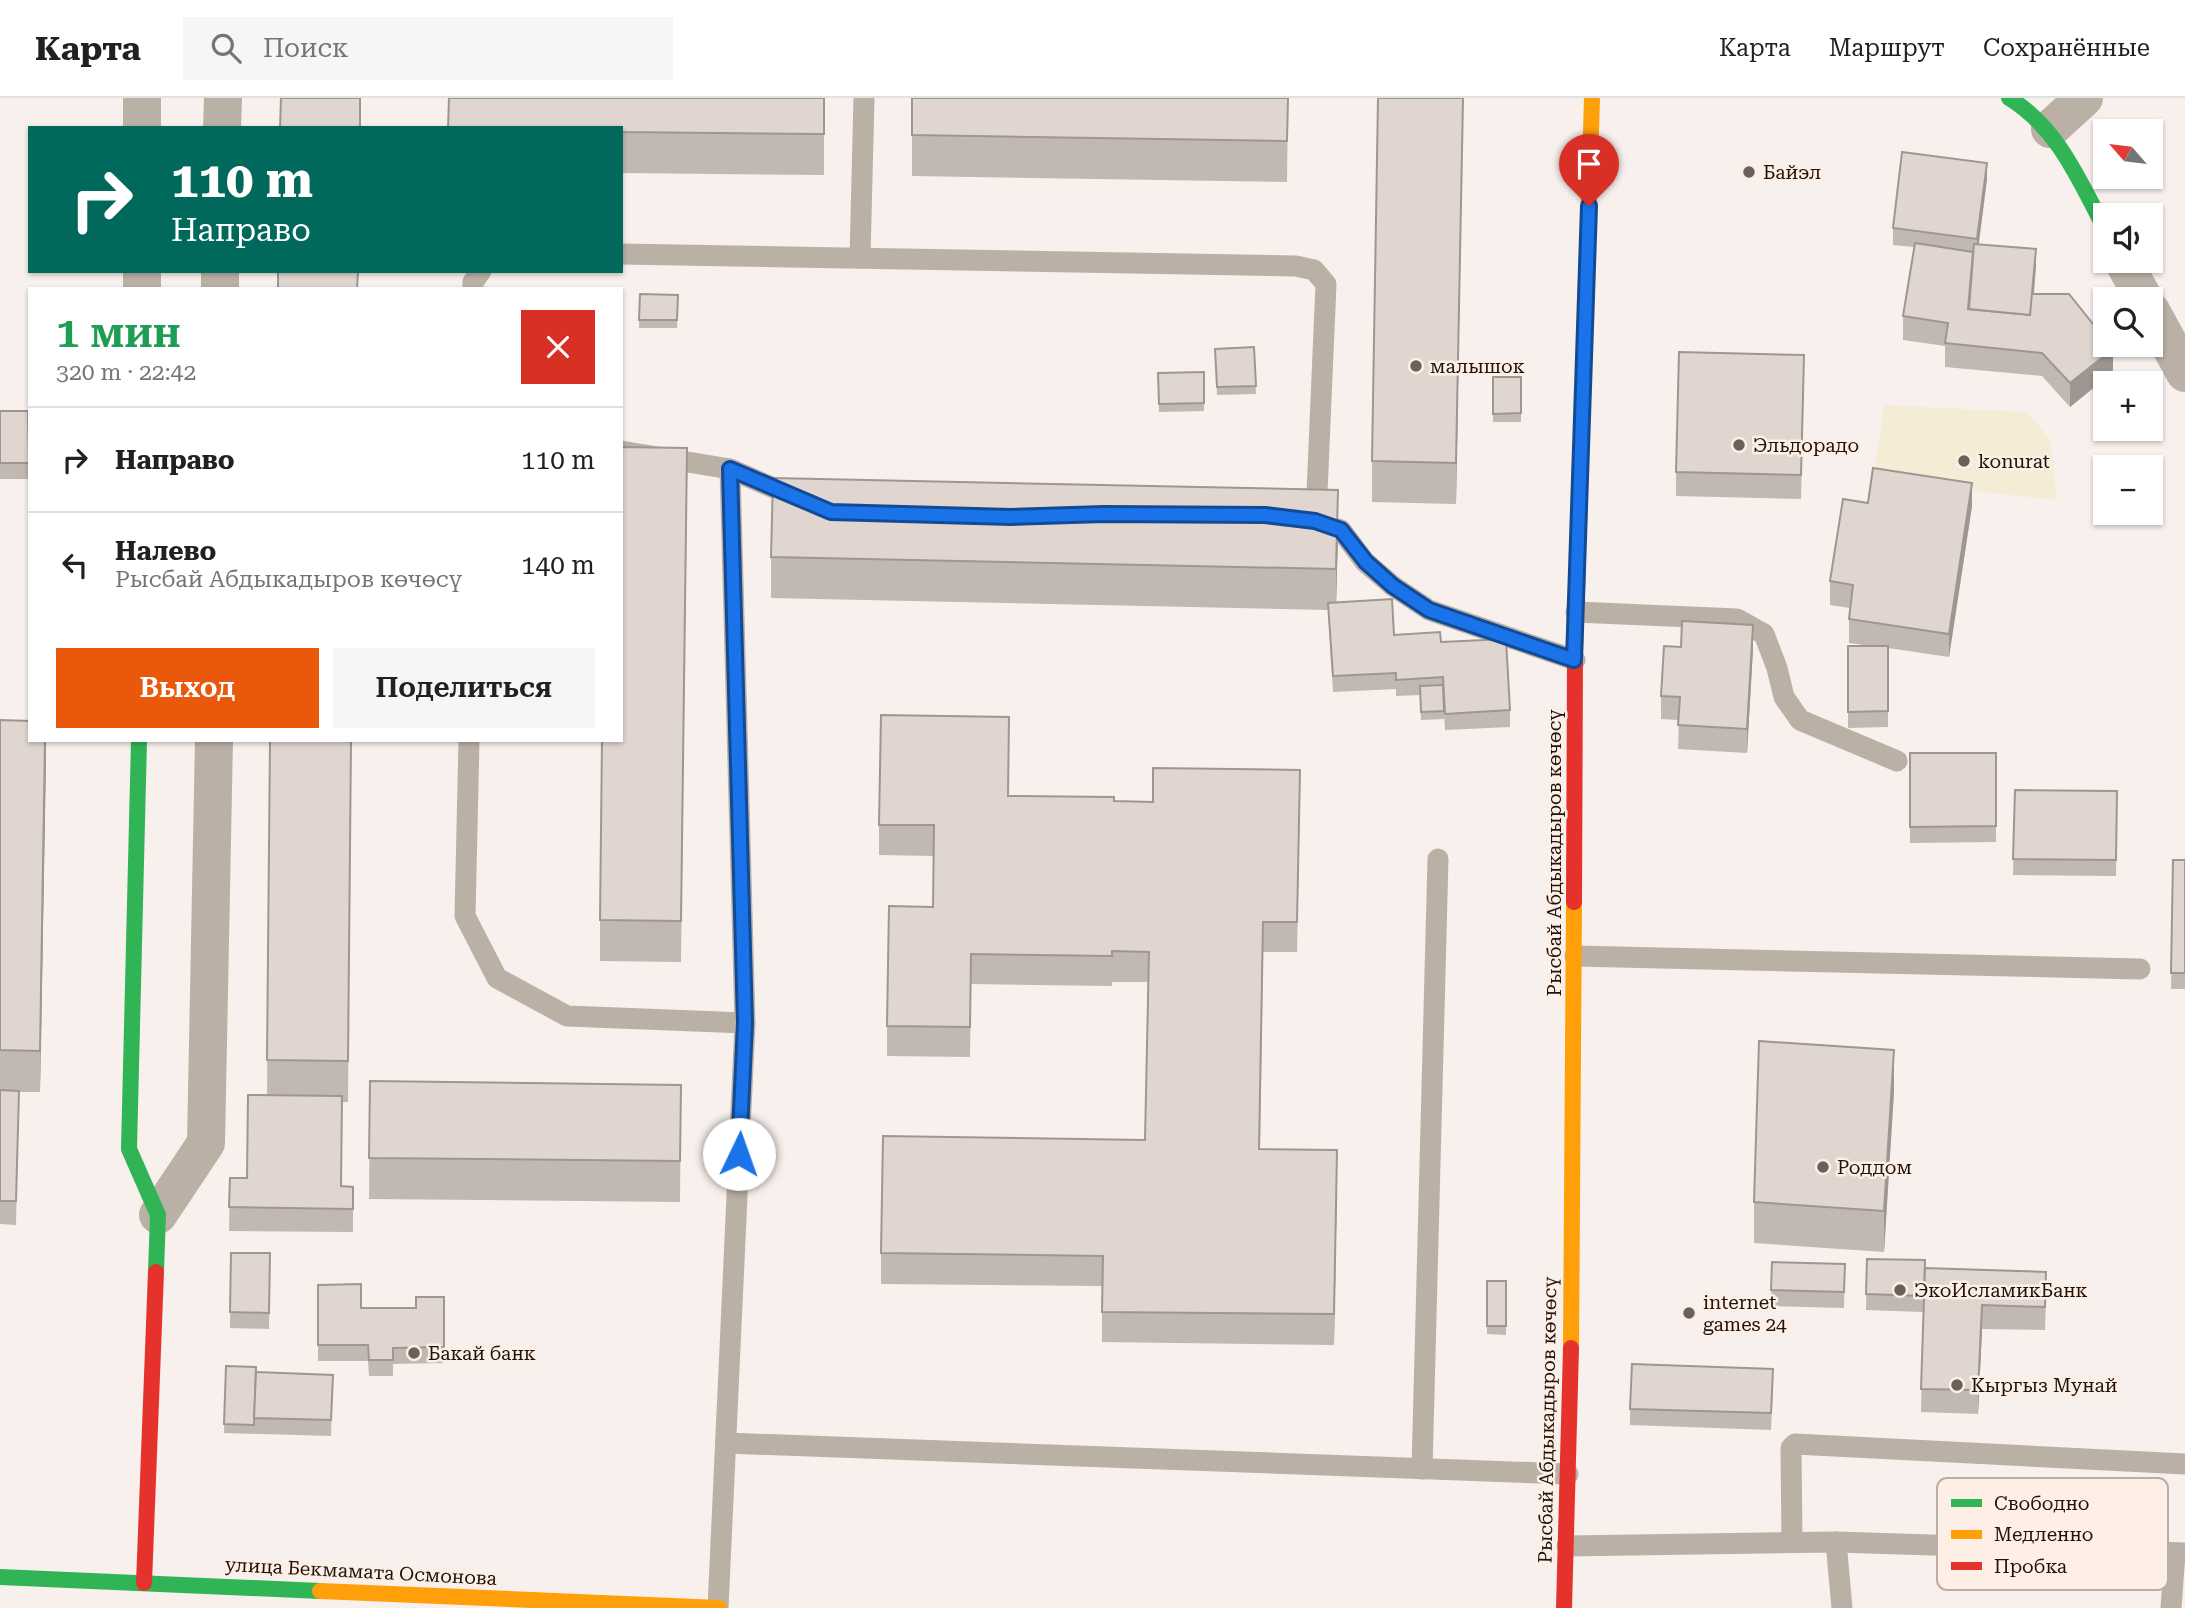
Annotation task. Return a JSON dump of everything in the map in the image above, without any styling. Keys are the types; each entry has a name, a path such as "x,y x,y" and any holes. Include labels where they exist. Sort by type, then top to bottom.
{"main road":[{"name":"Рысбай Абдыкадыров көчөсү","path":"1564,1608 1575,956 1574,660 1592,98"},
{"path":"2009,98 2022,104 2050,129 2093,207"},
{"path":"139,742 129,1149 158,1215 144,1583"},
{"name":"улица Бекмамата Осмонова","path":"0,1577 144,1583 334,1600 719,1608"}],"street":[{"path":"142,98 142,126"},
{"path":"222,126 223,98"},
{"path":"2050,129 2084,98"},
{"path":"2163,333 2185,373"},
{"path":"158,1215 206,1143 214,742"}],"lane":[{"path":"860,258 864,98"},
{"path":"623,254 1296,266 1314,270 1326,284 1315,521"},
{"path":"623,451 730,469 819,507"},
{"path":"719,1608 745,1023 730,469"},
{"path":"1290,518 1315,521 1341,530 1366,562 1393,586 1429,610 1574,660"},
{"path":"1576,612 1737,618 1764,634 1777,668 1784,697 1800,720 1897,761"},
{"path":"469,742 465,916 497,978 567,1016 745,1023"},
{"path":"1422,1469 1438,859"},
{"path":"1575,956 2140,969"},
{"path":"726,1443 1568,1474"},
{"path":"1792,1542 1791,1448 1795,1444 2185,1464"},
{"path":"1567,1546 1792,1542 1937,1545"},
{"path":"1836,1542 1842,1608"},
{"path":"2171,1608 2180,1553"}],"sand":[{"name":"konurat","path":"1884,405 2027,412 2051,441 2057,500 1873,480"}],"building":[{"path":"281,98 360,98 360,126 280,126"},
{"path":"449,98 824,98 824,134 623,132 623,126 448,126"},
{"path":"912,98 1288,98 1287,141 912,135"},
{"name":"малышок","path":"1378,98 1463,98 1456,463 1372,461"},
{"path":"1902,152 1987,163 1977,239 1893,228"},
{"path":"1915,243 1973,252 1968,309 2030,315 2031,294 2069,294 2093,324 2093,357 2103,357 2070,383 2042,353 1945,343 1948,323 1903,316"},
{"path":"1974,244 2036,249 2030,315 1969,309"},
{"path":"278,273 358,273 357,287 278,287"},
{"path":"640,294 678,295 677,320 639,320"},
{"path":"1254,347 1256,386 1217,387 1215,349"},
{"path":"1679,352 1804,355 1801,475 1676,472"},
{"path":"1204,372 1204,403 1159,404 1158,373"},
{"path":"1493,377 1521,377 1521,413 1493,414"},
{"path":"0,411 28,411 28,463 0,463"},
{"path":"623,447 687,448 681,921 600,920 602,742 623,742"},
{"path":"1873,468 1972,483 1949,634 1849,619 1853,585 1830,581 1843,499 1868,503"},
{"path":"773,478 1338,490 1336,569 771,557"},
{"path":"1392,599 1394,635 1440,632 1441,642 1506,639 1510,710 1445,714 1443,677 1396,680 1396,673 1333,676 1328,603"},
{"path":"1682,621 1753,625 1747,729 1678,725 1680,697 1661,696 1664,646 1681,647"},
{"path":"1848,646 1888,646 1888,711 1848,712"},
{"path":"1443,685 1444,711 1421,712 1420,686"},
{"path":"881,715 1009,717 1008,796 1114,797 1114,801 1153,802 1153,768 1300,770 1297,922 1263,922 1259,1149 1337,1150 1334,1314 1102,1312 1103,1256 881,1253 883,1136 1145,1140 1149,952 1112,951 1112,956 971,954 970,1027 887,1026 889,906 933,907 934,825 879,825"},
{"path":"0,720 28,721 28,742 45,742 40,1051 0,1050"},
{"path":"270,742 351,742 348,1061 267,1060"},
{"path":"1910,753 1996,753 1996,826 1910,827"},
{"path":"2015,790 2117,791 2116,860 2013,859"},
{"path":"2173,860 2185,860 2185,973 2171,973"},
{"name":"Роддом","path":"1759,1041 1894,1050 1884,1211 1754,1202"},
{"path":"370,1081 681,1085 680,1161 369,1158"},
{"path":"0,1090 19,1091 16,1201 0,1201"},
{"path":"248,1095 342,1096 341,1186 353,1187 353,1209 229,1207 230,1178 247,1178"},
{"path":"231,1253 270,1253 269,1313 230,1312"},
{"path":"1867,1259 1925,1260 1924,1296 1866,1294"},
{"path":"1772,1262 1845,1264 1844,1292 1771,1290"},
{"path":"1925,1268 2046,1272 2045,1307 1982,1305 1978,1390 1921,1389"},
{"path":"1487,1281 1506,1281 1506,1326 1487,1326"},
{"path":"361,1284 361,1308 416,1308 416,1297 444,1297 444,1347 393,1348 393,1360 369,1360 368,1345 318,1345 318,1285"},
{"path":"1632,1364 1773,1369 1771,1413 1630,1409"},
{"path":"226,1366 256,1367 254,1425 224,1424"},
{"path":"256,1372 333,1375 331,1420 254,1418"}],"traffic: fast":[{"path":"2009,98 2026,110 2054,140 2066,156 2093,206"},
{"path":"139,742 129,1149 158,1215 156,1272"},
{"path":"0,1577 320,1591"}],"traffic: slow":[{"path":"1575,657 1592,98"},
{"path":"1571,1348 1574,902"},
{"path":"320,1591 719,1608"}],"traffic: jam":[{"path":"1574,902 1575,657"},
{"path":"144,1583 156,1272"},
{"path":"1564,1608 1571,1348"}],"place":[{"name":"Байэл","path":"1749,172"},
{"name":"малышок","path":"1416,366"},
{"name":"Эльдорадо","path":"1739,445"},
{"name":"konurat","path":"1964,461"},
{"name":"Роддом","path":"1823,1167"},
{"name":"ЭкоИсламикБанк","path":"1900,1290"},
{"name":"internet games 24","path":"1689,1313"},
{"name":"Бакай банк","path":"414,1353"},
{"name":"Кыргыз Мунай","path":"1957,1385"}],"route":[{"path":"739,1154 745,1023 730,469 831,512 1011,517 1104,514 1265,515 1315,521 1341,530 1366,562 1393,586 1429,610 1574,660 1589,206"}]}
